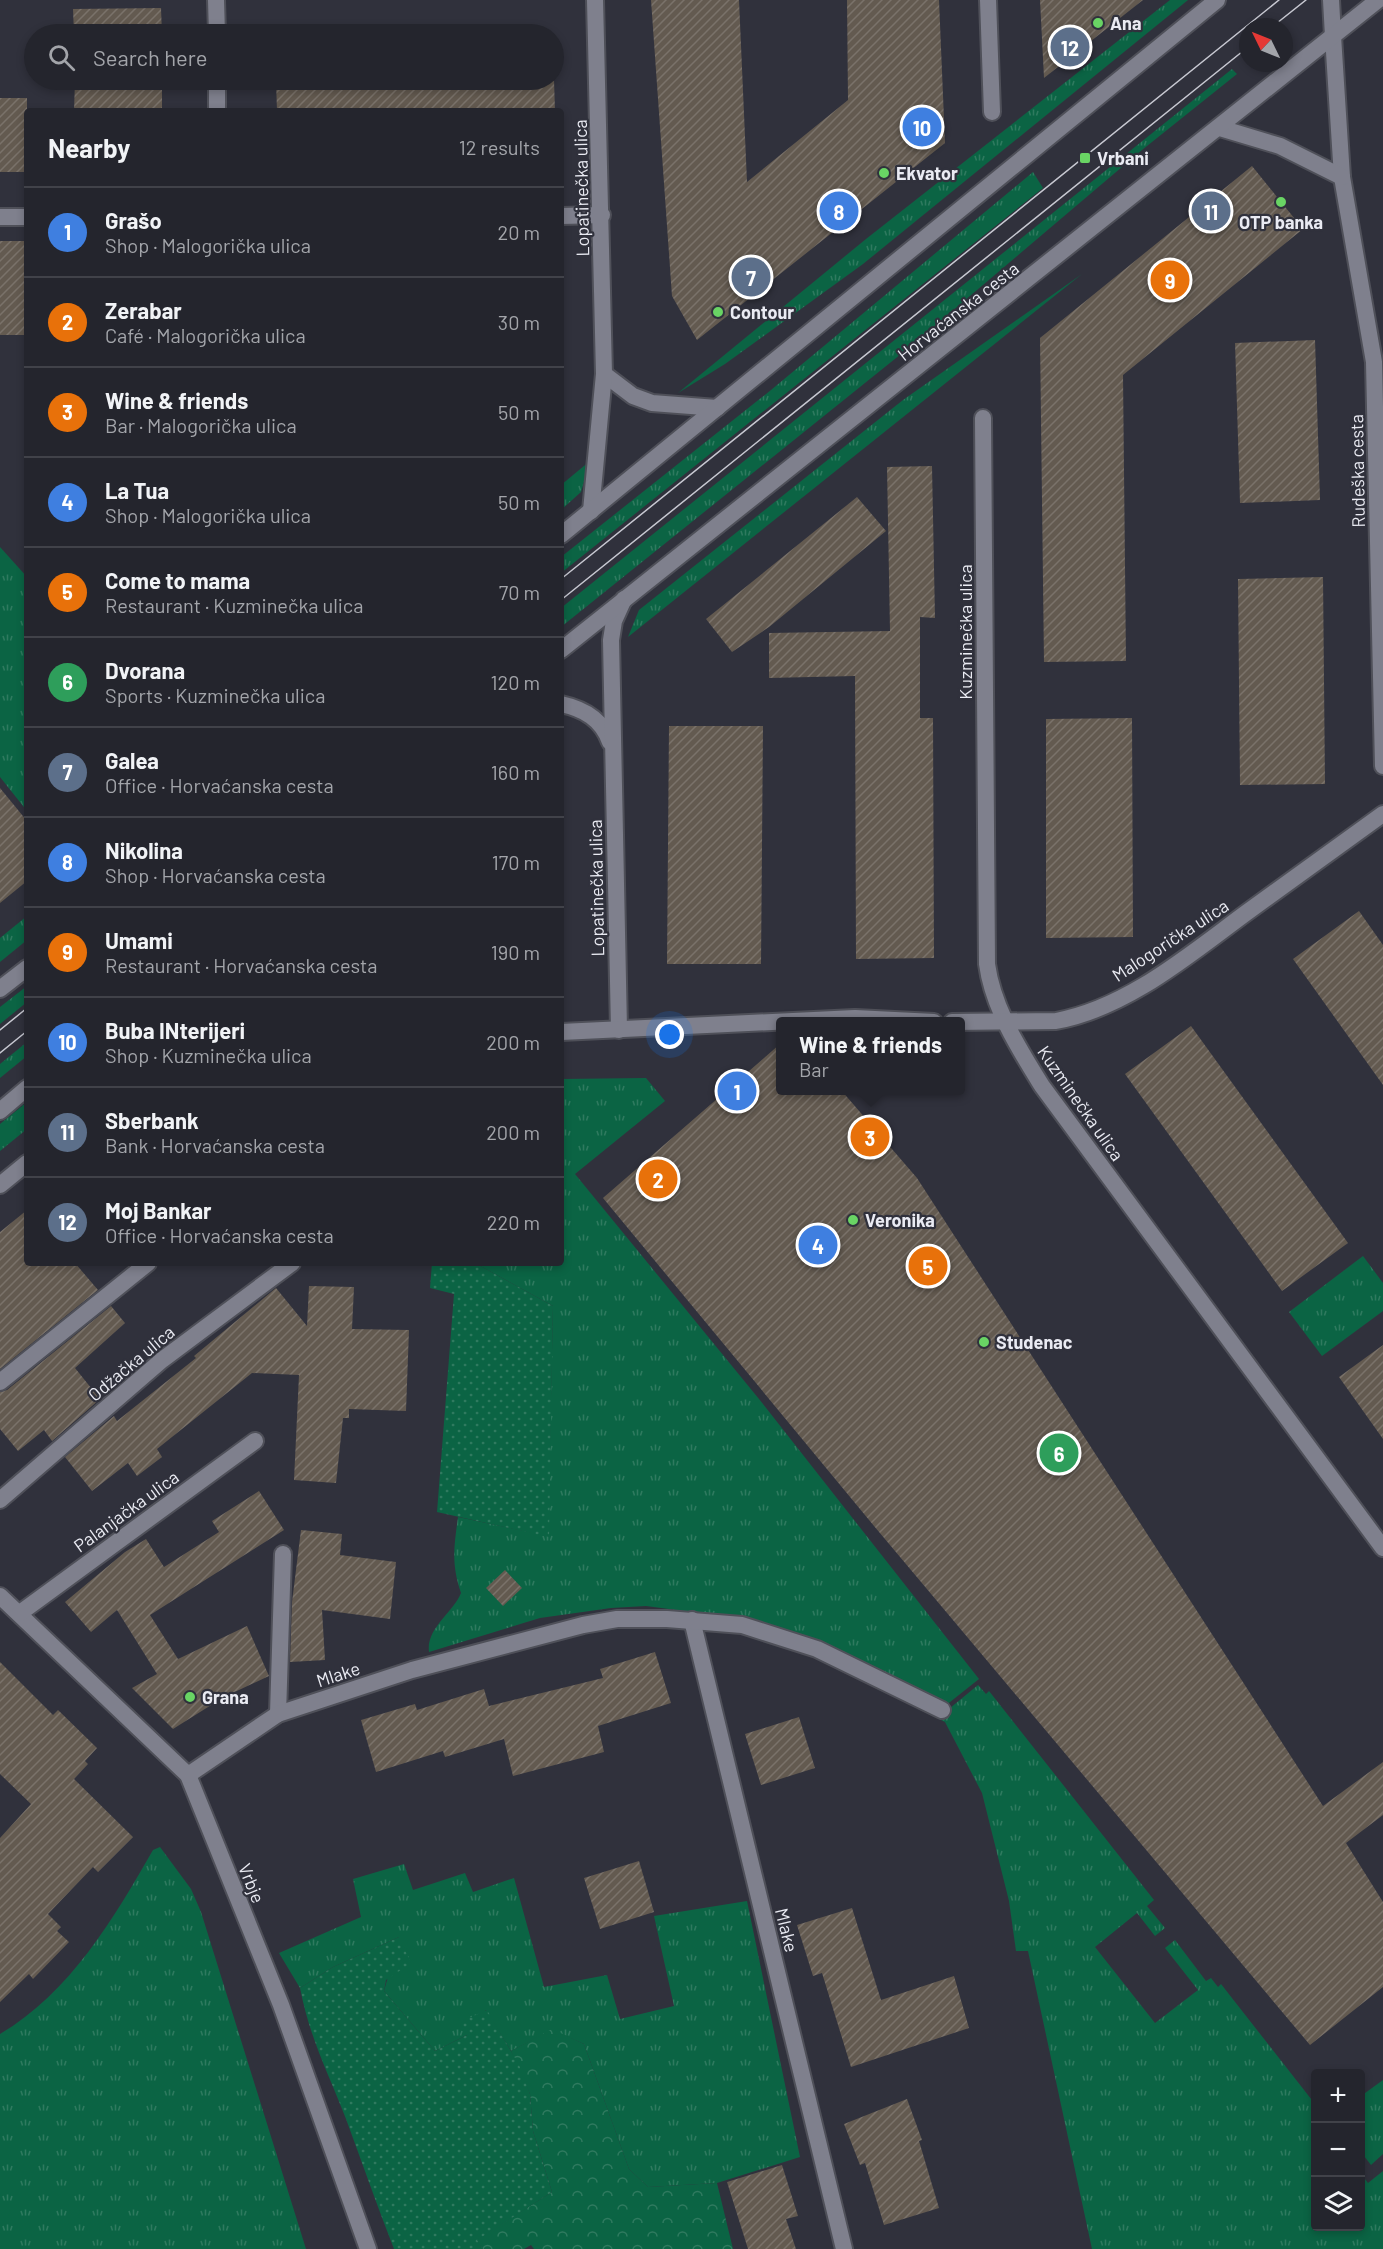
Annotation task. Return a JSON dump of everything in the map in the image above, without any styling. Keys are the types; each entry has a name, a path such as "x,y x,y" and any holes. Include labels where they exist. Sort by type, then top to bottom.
{"street":[{"path":"216,0 217,24"},
{"name":"Lopatinečka ulica","path":"591,511 604,374 602,215 595,0"},
{"path":"988,0 992,112"},
{"path":"564,534 1217,0"},
{"name":"Rudeška cesta","path":"1330,0 1342,177 1374,362 1383,766"},
{"name":"Horvaćanska cesta","path":"564,648 1220,128 1378,0"},
{"path":"217,90 217,108"},
{"path":"1220,128 1280,146 1342,177"},
{"path":"564,216 602,215"},
{"path":"0,217 24,217"},
{"path":"604,374 633,396 652,404 717,408"},
{"name":"Kuzminečka ulica","path":"983,418 987,964 991,984 1005,1022 1042,1086 1383,1548"},
{"name":"Lopatinečka ulica","path":"619,1030 611,640 614,621 624,599"},
{"name":"Lopatinečka ulica","path":"564,705 592,716 606,730 612,746"},
{"name":"Malogorička ulica","path":"965,1022 1034,1023 1072,1018 1150,981 1383,814"},
{"path":"0,989 24,970"},
{"path":"564,1032 776,1022"},
{"path":"0,1111 24,1091"},
{"path":"0,1185 24,1165"},
{"path":"0,1382 144,1266"},
{"name":"Odžačka ulica","path":"0,1500 162,1360 288,1266"},
{"name":"Palanjačka ulica","path":"20,1613 255,1441"},
{"path":"278,1714 283,1554"},
{"name":"Vrbje","path":"0,1596 188,1775 281,2005 368,2249"},
{"name":"Mlake","path":"188,1775 278,1714 412,1670 583,1625 617,1619 692,1620 742,1626 817,1649 942,1710"},
{"name":"Mlake","path":"692,1620 844,2249"}],"green space":[{"path":"1170,0 1188,0 863,264 725,364 678,393 866,239"},
{"path":"1232,69 1237,74 1142,150 911,346 564,625 564,606"},
{"path":"1033,172 1043,188 564,571 564,555 771,390"},
{"path":"1082,274 628,637 639,610 903,400"},
{"path":"590,461 581,492 564,507 564,483"},
{"path":"0,547 24,574 24,807 0,777"},
{"path":"24,918 24,942 0,962 0,938"},
{"path":"24,988 24,1004 0,1024 0,1007"},
{"path":"24,1044 24,1058 0,1078 0,1064"},
{"path":"646,1078 665,1101 575,1174 759,1399 979,1679 945,1706 784,1629 730,1617 646,1606 611,1608 540,1618 429,1652 432,1635 461,1593 454,1555 458,1517 548,1536 553,1306 480,1266 564,1266 564,1079"},
{"path":"24,1104 24,1131 0,1151 0,1124"},
{"path":"1363,1256 1383,1283 1383,1311 1322,1356 1289,1312"},
{"path":"432,1266 480,1266 553,1306 549,1537 437,1512 454,1294 430,1288"},
{"path":"978,1685 986,1694 989,1691 1154,1900 1147,1906 1165,1928 1155,1936 1137,1913 1095,1947 1155,2023 1198,1990 1165,1948 1175,1940 1206,1981 1211,1978 1218,1987 1221,1984 1311,2099 1311,2231 1365,2231 1365,2179 1368,2183 1383,2171 1383,2249 1092,2249 1028,1951 1016,1951 1009,1901 982,1793 945,1722 919,1709 921,1704 944,1713"},
{"path":"160,1847 191,1889 201,1912 306,2249 0,2249 0,2034 48,1998 69,1976 106,1927 153,1850"},
{"path":"404,1864 413,1890 465,1873 473,1892 514,1878 544,1987 607,1975 620,2019 674,2006 654,1916 747,1901 800,2157 717,2183 648,2187 629,2169 584,2044 552,2030 511,2051 486,2010 467,2035 435,2051 384,1991 399,1937 333,1967 300,1988 279,1953 361,1917 353,1879"},
{"path":"399,1937 411,1963 386,1980 384,1991 435,2051 467,2035 460,2022 487,2010 519,2065 530,2094 533,2131 552,2192 477,2240 483,2249 394,2249 314,2039 304,2006 300,1988 333,1967"},
{"path":"552,2029 584,2044 629,2169 648,2187 717,2183 733,2249 534,2249 531,2245 524,2249 483,2249 476,2240 552,2192 533,2131 530,2094 511,2051"},
{"path":"1383,2080 1383,2154 1371,2165 1365,2157 1365,2093"}],"building":[{"path":"651,0 739,0 747,182 848,100 847,0 939,0 945,143 697,340 672,296"},
{"path":"1040,0 1143,0 1044,78"},
{"path":"161,8 162,24 74,24 73,9"},
{"path":"75,90 162,90 162,108 74,108"},
{"path":"276,90 554,90 555,108 277,108"},
{"path":"0,98 27,98 27,108 24,108 24,172 0,172"},
{"path":"1252,166 1303,229 1123,375 1126,661 1044,662 1040,338"},
{"path":"0,241 24,241 24,335 0,335"},
{"path":"1315,340 1320,500 1240,503 1235,343"},
{"path":"932,466 935,618 920,617 920,718 933,718 934,958 856,959 855,676 769,678 769,633 890,631 887,467"},
{"path":"857,497 886,531 769,627 732,652 706,619"},
{"path":"1323,577 1325,784 1240,785 1238,579"},
{"path":"1132,718 1133,937 1046,938 1046,719"},
{"path":"669,726 763,726 761,964 667,964"},
{"path":"0,788 24,817 24,883 0,903"},
{"path":"1359,911 1383,945 1383,1085 1293,959"},
{"path":"1191,1026 1348,1243 1282,1291 1125,1074"},
{"path":"776,1047 776,1095 845,1095 917,1178 1323,1806 1383,1762 1383,1815 1346,1843 1383,1902 1383,1987 1310,2045 874,1526 603,1198"},
{"path":"24,1212 24,1266 78,1266 98,1290 0,1369 0,1232"},
{"path":"309,1286 354,1287 352,1329 409,1330 406,1411 349,1409 349,1418 343,1418 336,1483 294,1480 299,1375 252,1373 157,1449 162,1457 137,1476 128,1463 92,1491 65,1457 114,1416 117,1421 196,1358 194,1356 276,1288 307,1326"},
{"path":"111,1306 125,1323 75,1368 100,1399 52,1441 44,1430 18,1451 0,1429 0,1392 7,1390"},
{"path":"1383,1345 1383,1439 1339,1377"},
{"path":"259,1491 284,1530 150,1615 178,1659 247,1626 269,1676 224,1697 173,1729 132,1688 157,1674 117,1610 91,1632 65,1602 125,1552 146,1539 164,1567 219,1532 212,1521"},
{"path":"301,1530 342,1534 340,1555 396,1562 390,1619 322,1610 325,1660 290,1662 292,1602"},
{"path":"505,1570 522,1588 503,1606 486,1588"},
{"path":"655,1652 671,1703 598,1726 604,1752 513,1776 504,1739 445,1757 443,1751 376,1772 361,1720 415,1704 417,1710 484,1689 489,1706 603,1678 600,1669"},
{"path":"0,1662 53,1715 58,1710 97,1748 85,1761 88,1764 74,1779 133,1837 98,1872 93,1867 48,1914 61,1927 57,1931 69,1942 33,1979 29,1974 0,2002 0,1838 31,1804 0,1774"},
{"path":"799,1717 815,1768 761,1785 745,1734"},
{"path":"639,1861 654,1912 600,1929 584,1878"},
{"path":"852,1908 881,2000 954,1976 969,2028 851,2067 822,1973 813,1976 797,1925"},
{"path":"907,2099 922,2140 919,2141 939,2208 884,2225 865,2163 860,2165 844,2124"},
{"path":"782,2165 798,2216 786,2219 796,2249 748,2249 727,2182"}],"tram line":[{"path":"564,577 1279,0"},
{"path":"1283,18 1306,0"},
{"path":"564,598 1239,54"},
{"path":"0,1030 24,1010"},
{"path":"0,1053 24,1033"}],"place":[{"name":"Ana","path":"1098,23"},
{"name":"Moj Bankar","path":"1070,47"},
{"name":"Buba INterijeri","path":"922,127"},
{"name":"Vrbani","path":"1085,158"},
{"name":"Ekvator","path":"884,173"},
{"name":"OTP banka","path":"1281,202"},
{"name":"Nikolina","path":"839,211"},
{"name":"Sberbank","path":"1211,211"},
{"name":"Galea","path":"751,277"},
{"name":"Umami","path":"1170,280"},
{"name":"Contour","path":"718,312"},
{"name":"Grašo","path":"737,1091"},
{"name":"Wine & friends","path":"870,1137"},
{"name":"Zerabar","path":"658,1179"},
{"name":"Veronika","path":"853,1220"},
{"name":"La Tua","path":"818,1245"},
{"name":"Come to mama","path":"928,1266"},
{"name":"Studenac","path":"984,1342"},
{"name":"Dvorana","path":"1059,1453"},
{"name":"Grana","path":"190,1697"}]}
